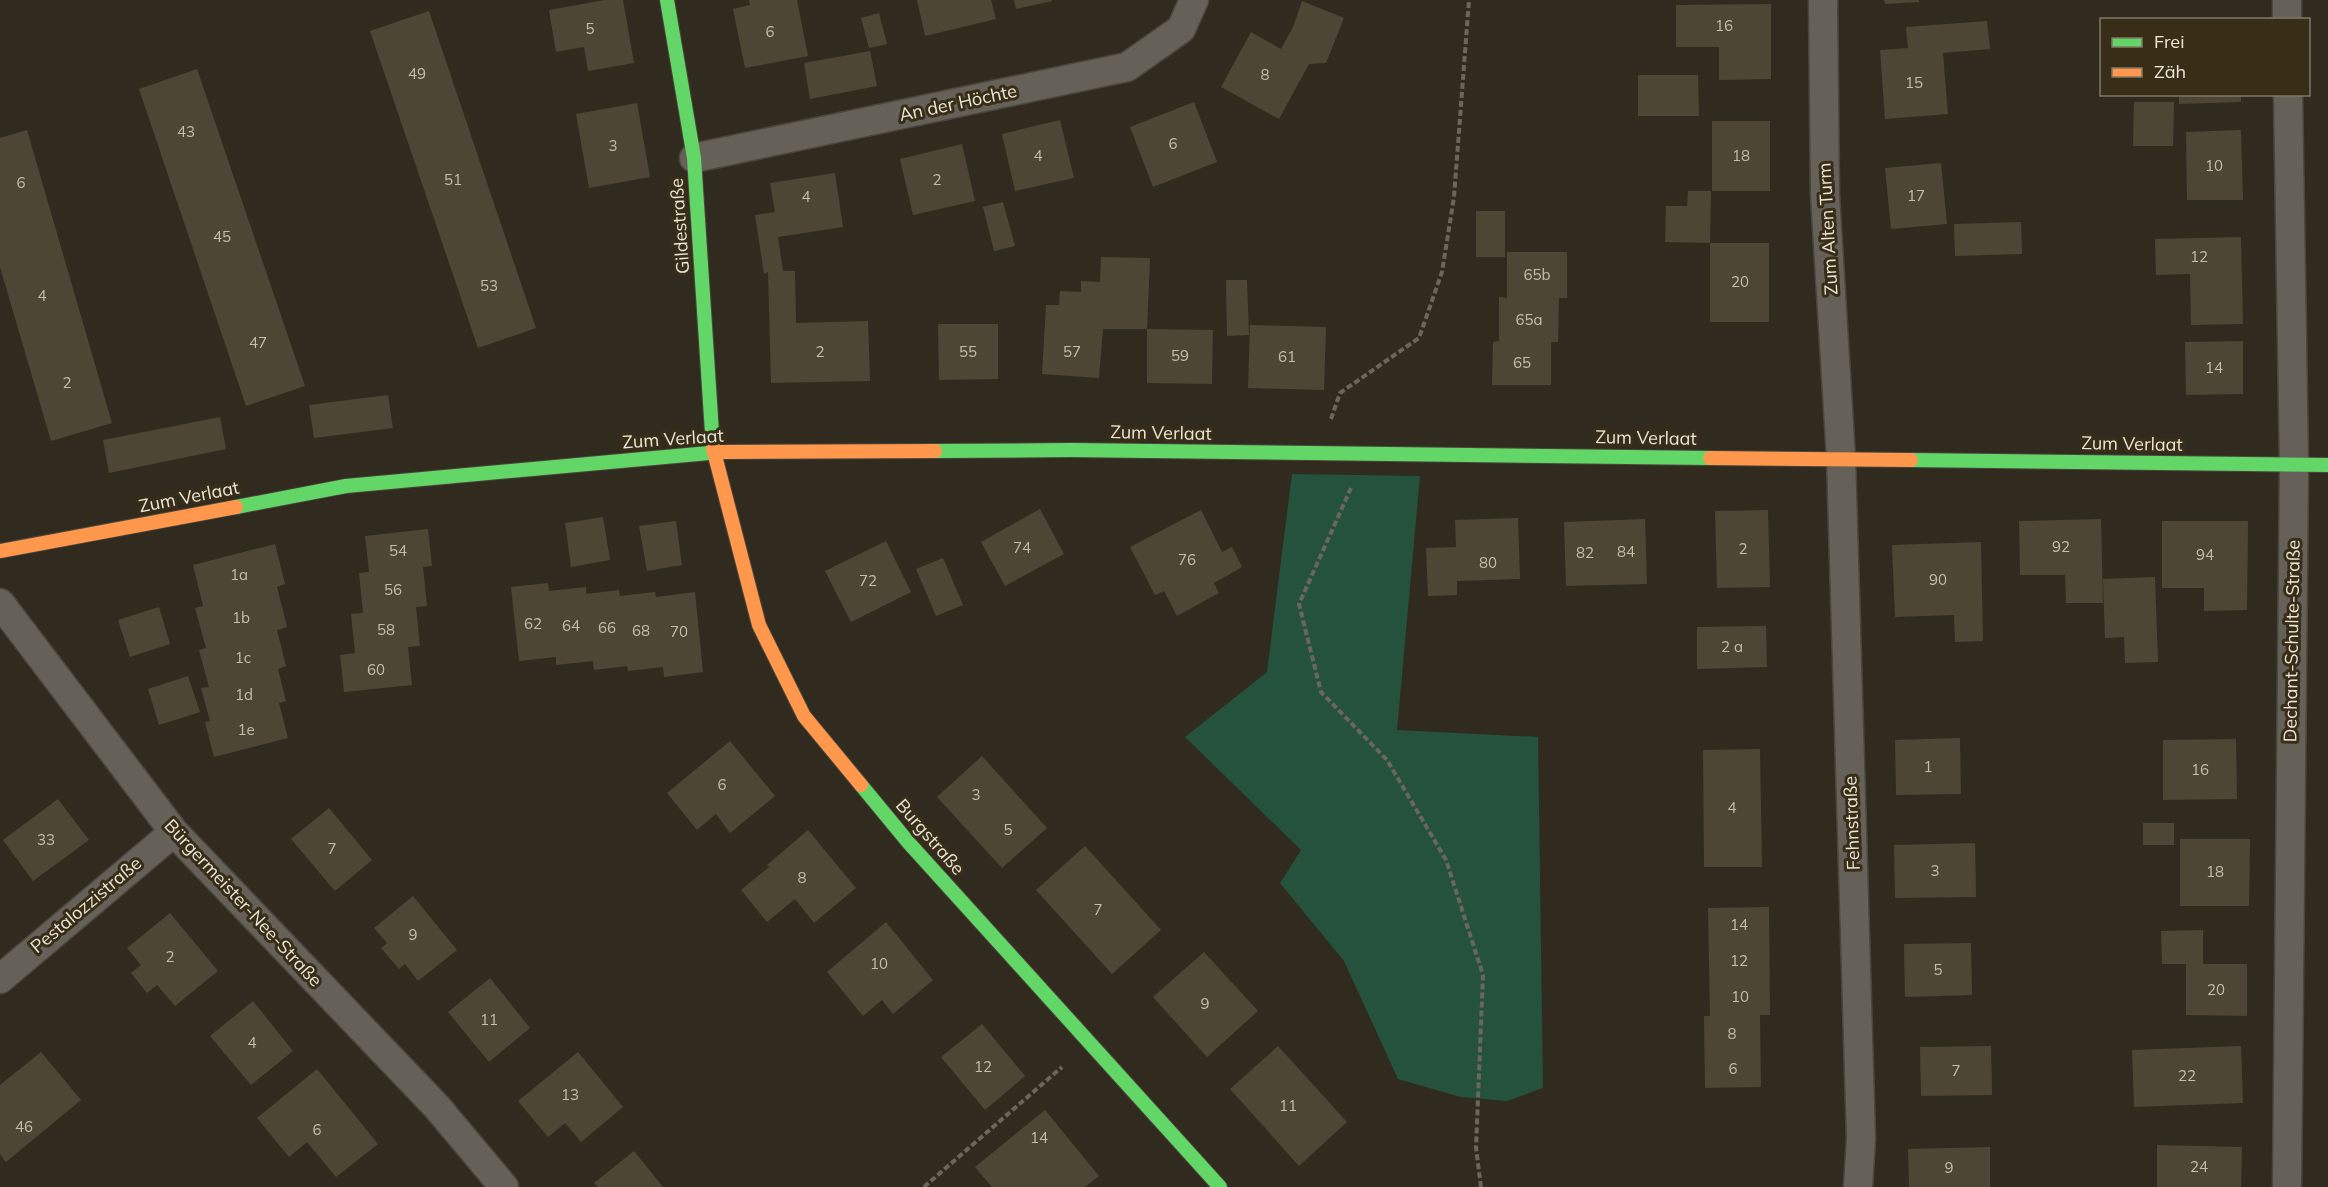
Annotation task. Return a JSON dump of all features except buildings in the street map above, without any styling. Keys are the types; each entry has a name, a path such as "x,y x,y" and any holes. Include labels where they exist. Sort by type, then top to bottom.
{"street":[{"name":"Gildestraße","path":"667,0 694,158 712,452"},
{"name":"An der Höchte","path":"694,158 1127,67 1181,29 1194,0"},
{"name":"Zum Alten Turm","path":"1823,0 1825,195 1841,458"},
{"path":"2287,0 2287,18"},
{"name":"Dechant-Schulte-Straße","path":"2287,1187 2294,465 2288,96"},
{"name":"Zum Verlaat","path":"2,543 346,486 712,452 1071,450 2328,465"},
{"name":"Burgstraße","path":"712,452 759,625 804,716 908,842 1220,1187"},
{"name":"Fehnstraße","path":"1841,458 1861,1139 1858,1187"},
{"name":"Bürgermeister-Nee-Straße","path":"0,603 174,832 437,1107 504,1187"},
{"name":"Pestalozzistraße","path":"0,979 174,832"}],"path":[{"path":"1320,453 1340,393 1419,338 1442,272 1454,197 1469,0"},
{"path":"1367,453 1299,604 1321,692 1386,760 1446,860 1483,975 1476,1148 1481,1187"},
{"path":"924,1187 1090,1043"}],"green space":[{"path":"1292,474 1420,476 1397,730 1538,737 1543,1088 1507,1101 1461,1097 1398,1079 1344,961 1280,883 1301,850 1185,737 1267,672"}],"traffic: fast":[{"path":"667,0 694,158 713,448"},
{"path":"935,451 1071,450 1710,458"},
{"path":"236,507 346,486 720,452"},
{"path":"1911,460 2328,465"},
{"path":"861,785 908,842 1220,1187"}],"traffic: slow":[{"path":"713,448 759,625 804,716 861,785"},
{"path":"720,452 935,451"},
{"path":"1710,458 1911,460"},
{"path":"0,551 236,507"}]}
